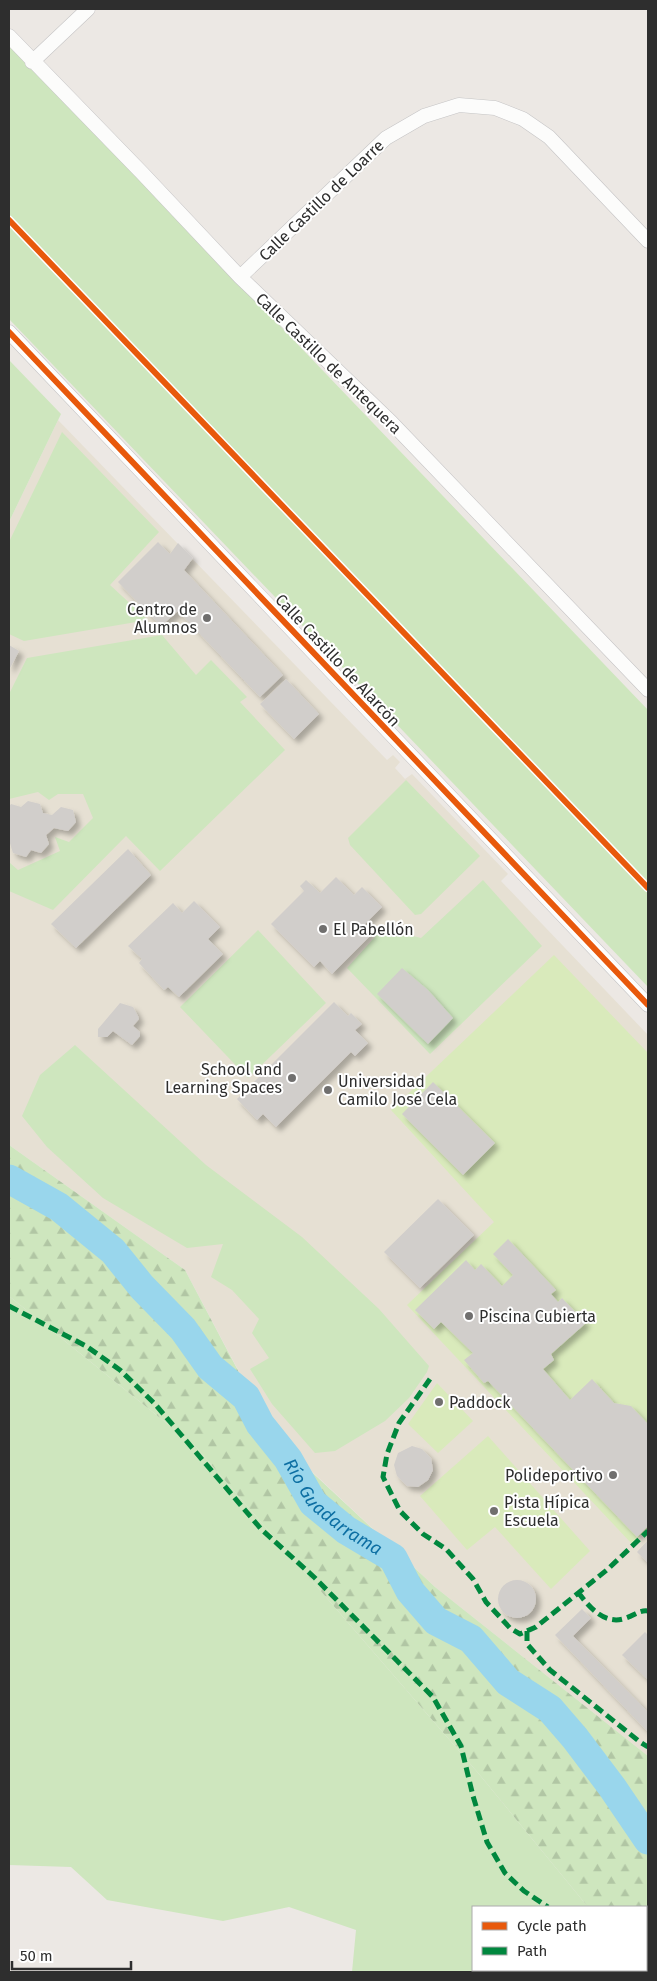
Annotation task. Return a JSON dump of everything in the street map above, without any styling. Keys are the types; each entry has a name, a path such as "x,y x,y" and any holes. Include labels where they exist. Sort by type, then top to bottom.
{"street":[{"path":"32,62 88,9"},
{"name":"Calle Castillo de Antequera","path":"9,36 240,277 391,422 648,690"},
{"name":"Calle Castillo de Loarre","path":"240,277 386,138 424,116 459,105 494,108 523,119 549,137 648,241"},
{"name":"Calle Castillo de Alarcón","path":"9,332 648,1005"}],"shaded area":[{"name":"Universidad Camilo José Cela","path":"58,420 387,760 393,755 400,762 395,768 405,779 412,774 508,874 501,881 648,1035 648,1756 435,1587 272,1434 185,1270 9,1145 9,522"}],"green space":[{"path":"9,43 648,710 648,987 9,319"},
{"path":"9,360 61,414 9,522"},
{"path":"62,432 159,532 110,585 148,620 24,641 9,634 9,542"},
{"path":"162,635 196,675 211,660 247,697 240,702 285,750 160,871 126,836 53,910 9,891 10,863 18,870 60,851 55,837 69,842 93,818 83,794 58,794 49,800 38,792 9,799 9,694 27,658"},
{"path":"406,780 480,856 421,914 415,915 350,845 348,838"},
{"path":"483,880 542,946 430,1054 347,968 383,928 421,938"},
{"path":"258,930 326,1003 248,1078 180,1007"},
{"path":"554,955 648,1053 648,1528 632,1544 407,1305 494,1222 391,1110"},
{"path":"75,1045 206,1165 302,1237 379,1309 429,1366 409,1398 385,1421 335,1451 315,1453 272,1404 250,1369 269,1358 252,1333 259,1319 232,1290 211,1277 223,1244 187,1248 103,1198 47,1147 22,1116 40,1075"},
{"path":"9,1145 185,1270 272,1435 435,1587 648,1756 648,1972 622,1971 647,1971 647,1906 587,1906 479,1774 196,1447 9,1296"},
{"path":"9,1296 196,1447 479,1774 587,1906 472,1906 472,1971 622,1972 352,1972 356,1930 289,1907 223,1921 107,1900 71,1867 9,1865"},
{"name":"Paddock","path":"437,1383 473,1421 438,1453 408,1424"},
{"name":"Pista Hípica Escuela","path":"488,1436 590,1551 551,1589 495,1527 467,1550 420,1496"}],"building":[{"name":"Centro de Alumnos","path":"158,542 170,554 178,543 193,558 184,570 283,675 260,697 178,611 161,626 118,582"},
{"path":"9,645 19,651 9,670"},
{"path":"286,679 319,714 294,739 260,704"},
{"path":"28,801 40,804 43,813 52,815 61,807 73,810 76,822 68,831 54,828 46,835 49,844 41,853 31,850 26,857 13,853 9,840 9,807 11,804 21,807"},
{"path":"128,849 151,875 76,948 51,924"},
{"name":"El Pabellón","path":"336,877 354,895 362,887 382,907 364,925 373,933 332,974 320,961 314,967 271,924 304,891 300,886 306,880 320,893"},
{"path":"194,901 220,927 208,939 223,954 179,997 168,987 164,990 139,963 142,959 128,946 173,903 182,913"},
{"path":"402,968 428,990 453,1018 428,1044 377,994"},
{"name":"School and Learning Spaces","path":"334,1002 348,1016 351,1013 362,1024 355,1030 368,1043 355,1056 351,1052 276,1127 263,1114 257,1120 237,1099"},
{"path":"120,1003 133,1007 139,1019 133,1026 140,1032 140,1036 132,1045 113,1031 107,1037 98,1037 98,1029"},
{"path":"433,1082 495,1143 463,1175 402,1114"},
{"path":"438,1199 474,1235 420,1288 384,1252"},
{"path":"508,1239 556,1290 551,1294 558,1302 562,1298 586,1323 551,1354 554,1360 543,1369 570,1400 592,1379 614,1403 631,1406 648,1424 648,1526 637,1537 488,1381 484,1383 464,1360 473,1353 441,1322 434,1329 415,1310 466,1260 475,1270 481,1264 502,1286 513,1275 493,1254"},
{"path":"412,1446 422,1449 431,1458 433,1470 428,1480 418,1487 407,1486 397,1476 394,1465 398,1453"},
{"path":"648,1540 648,1563 637,1552"},
{"path":"517,1580 524,1581 530,1586 535,1592 535,1606 530,1612 524,1617 517,1618 510,1617 504,1612 499,1606 498,1599 499,1592 504,1586 510,1581"},
{"path":"582,1609 591,1618 573,1636 648,1712 648,1732 555,1635"},
{"path":"645,1632 648,1635 648,1680 622,1655"}],"waterway":[{"name":"Río Guadarrama","path":"9,1179 59,1207 113,1251 142,1287 183,1329 210,1367 246,1397 260,1424 288,1459 313,1503 346,1530 393,1558 410,1591 436,1621 471,1639 508,1682 550,1709 575,1738 612,1787 648,1840"}],"marked path":[{"path":"9,1306 86,1346 120,1370 155,1404 261,1529 315,1578 433,1697 461,1746 487,1842 505,1873 524,1891 546,1906"},
{"path":"430,1379 399,1423 387,1454 383,1477 400,1511 423,1534 446,1549 473,1579 486,1602 510,1628 520,1634 536,1627 608,1569 648,1531"},
{"path":"578,1592 598,1614 611,1619 618,1620 639,1612 648,1611"},
{"path":"527,1631 527,1644 550,1670 648,1747"}],"cycle path":[{"path":"9,220 648,888"},
{"path":"9,332 648,1005"}],"place":[{"name":"Centro de Alumnos","path":"207,618"},
{"name":"El Pabellón","path":"323,929"},
{"name":"School and Learning Spaces","path":"292,1078"},
{"name":"Universidad Camilo José Cela","path":"328,1090"},
{"name":"Piscina Cubierta","path":"469,1316"},
{"name":"Paddock","path":"439,1402"},
{"name":"Polideportivo","path":"613,1475"},
{"name":"Pista Hípica Escuela","path":"494,1511"}]}
